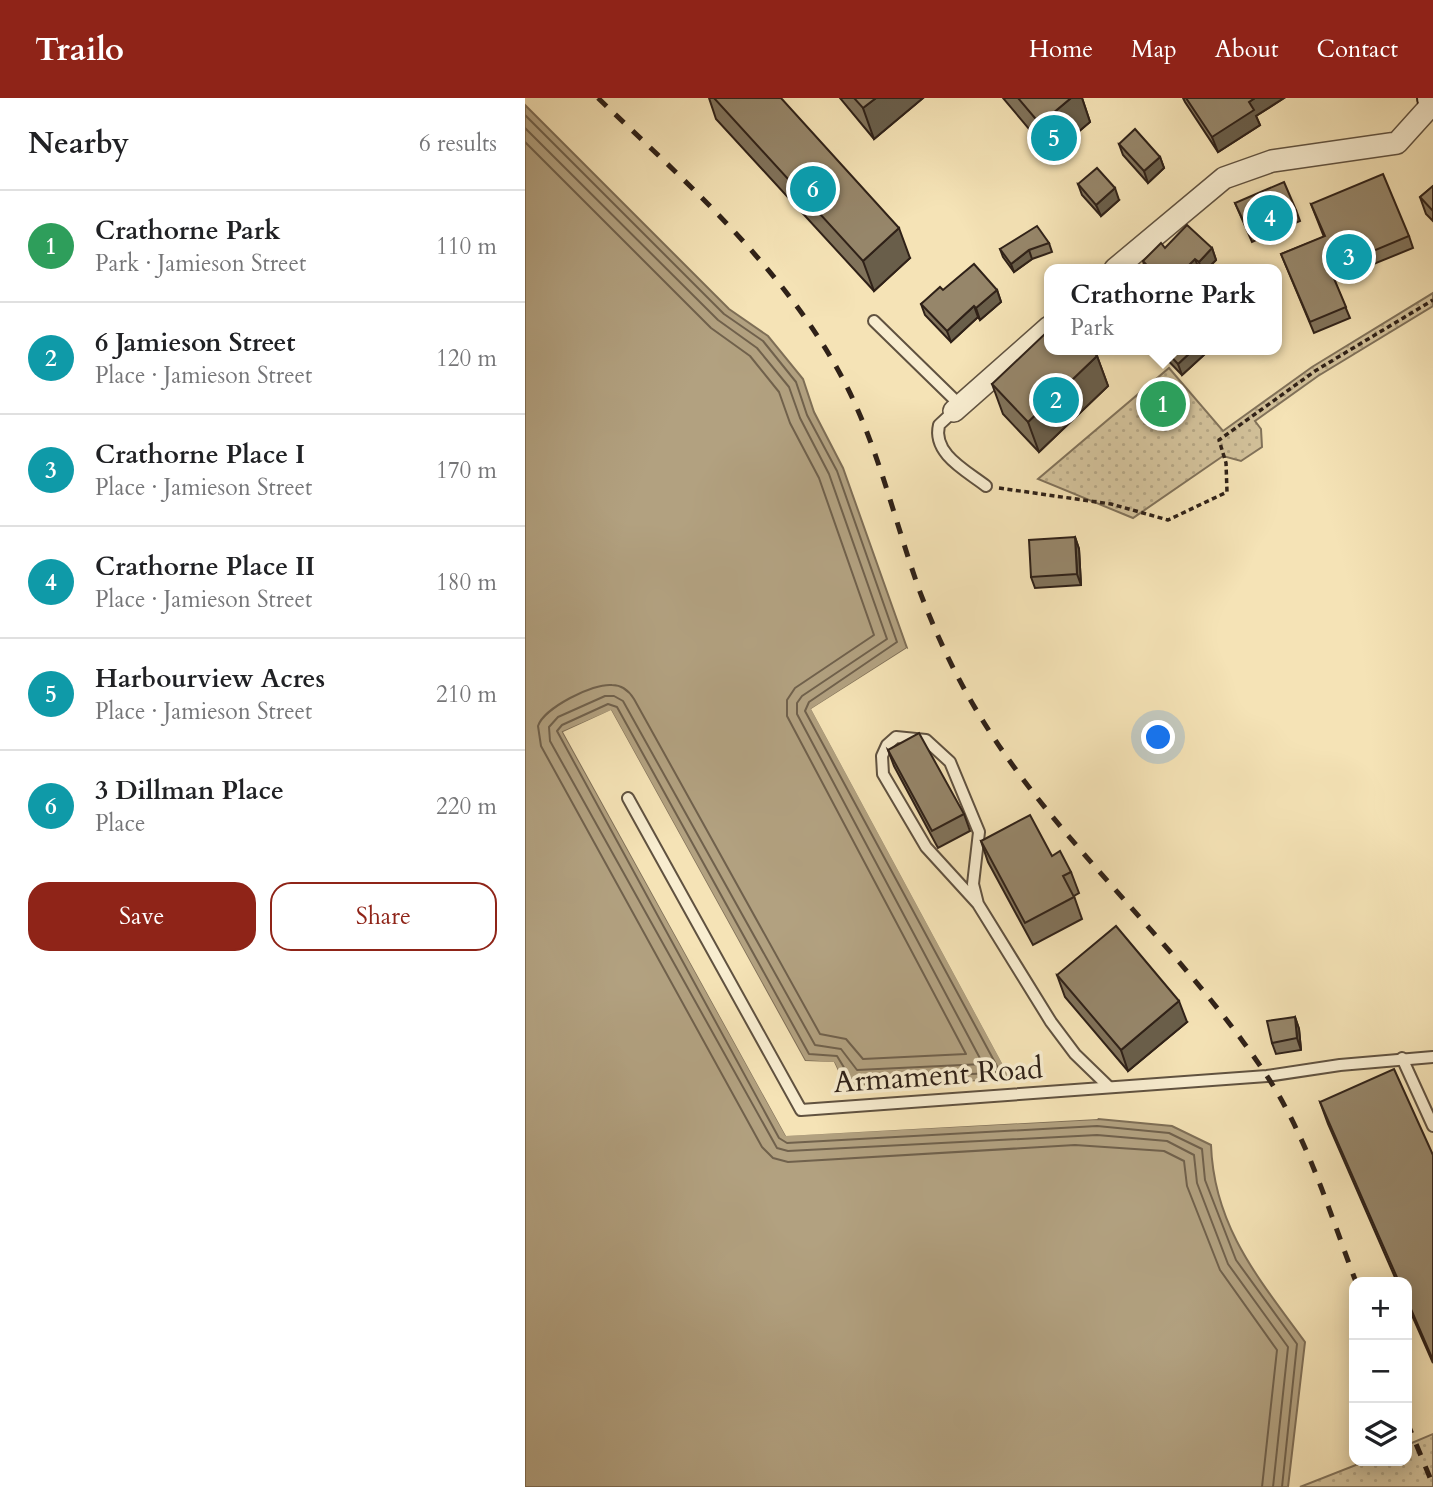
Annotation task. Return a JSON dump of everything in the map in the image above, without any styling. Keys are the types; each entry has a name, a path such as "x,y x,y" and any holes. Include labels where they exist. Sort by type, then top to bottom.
{"street":[{"path":"1121,264 1224,178 1272,161 1397,143 1433,100"},
{"path":"957,408 1044,331"}],"lane":[{"path":"874,321 957,408 939,425 937,438 949,458 986,486"},
{"path":"978,904 973,884 979,832 950,762 926,740 896,737 887,745 882,756 883,774 926,847 978,904 1051,1022 1075,1054 1109,1087"},
{"name":"Armament Road","path":"628,798 801,1110 1267,1076 1402,1058 1433,1057"},
{"path":"1402,1058 1433,1126"}],"path":[{"path":"986,486 1111,504 1168,520 1227,492 1226,463 1219,440 1315,371 1433,300"}],"shaded area":[{"path":"1433,293 1433,306 1318,376 1255,421 1261,429 1262,447 1241,461 1223,456 1133,518 1038,479 1169,368 1223,431 1312,367"},
{"path":"1433,1434 1433,1487 1300,1487 1353,1466 1412,1466 1412,1443"}],"water":[{"path":"525,105 729,309 768,336 803,379 814,412 843,468 907,648 812,709 1012,1080 845,1086 834,1063 805,1061 611,711 563,732 786,1135 1098,1119 1172,1126 1211,1145 1220,1202 1230,1227 1256,1274 1305,1342 1288,1487 525,1487"}],"pier":[{"path":"907,648 908,651 816,710 1015,1078 1013,1083 845,1090 832,1066 803,1064 609,715 568,733 788,1132 1073,1116 1096,1116 1098,1119 786,1136 563,732 611,710 805,1061 834,1062 845,1086 1011,1080 811,709"}],"building":[{"path":"714,98 781,98 899,228 863,261"},
{"path":"854,98 876,98 863,108"},
{"path":"1018,98 1071,98 1040,124"},
{"path":"1186,98 1255,98 1249,102 1254,110 1212,137"},
{"path":"1135,129 1160,157 1144,171 1119,144"},
{"path":"1097,168 1115,188 1096,205 1078,184"},
{"path":"1383,174 1409,236 1330,269 1346,307 1310,322 1281,254 1325,236 1311,204"},
{"path":"1284,182 1296,210 1248,231 1235,203"},
{"path":"1433,186 1433,211 1420,197"},
{"path":"1187,225 1212,248 1199,262 1195,259 1190,264 1146,264 1143,261 1161,243 1165,248"},
{"path":"1037,226 1049,243 1029,250 1011,264 1000,249"},
{"path":"974,264 997,290 976,308 974,306 947,331 921,304 940,287 943,290"},
{"path":"1044,335 1044,355 1097,356 1028,422 992,384"},
{"path":"1170,355 1188,355 1178,364"},
{"path":"1075,537 1077,574 1031,577 1029,540"},
{"path":"919,733 964,814 932,831 888,750"},
{"path":"1030,815 1052,856 1060,851 1071,872 1063,876 1074,897 1025,923 981,841"},
{"path":"1116,926 1179,1001 1121,1050 1057,975"},
{"path":"1295,1017 1297,1038 1272,1043 1267,1021"},
{"path":"1394,1069 1433,1155 1433,1360 1412,1312 1412,1277 1397,1277 1320,1102"}],"railway":[{"path":"598,98 734,231 795,303 821,342 845,383 868,434 927,609 974,706 1014,767 1048,811 1196,983 1265,1073 1305,1148 1354,1277"},
{"path":"1412,1434 1433,1485"}],"place":[{"name":"Harbourview Acres","path":"1054,138"},
{"name":"3 Dillman Place","path":"813,189"},
{"name":"Crathorne Place II","path":"1270,218"},
{"name":"Crathorne Place I","path":"1349,257"},
{"name":"6 Jamieson Street","path":"1056,400"},
{"name":"Crathorne Park","path":"1163,404"}]}
